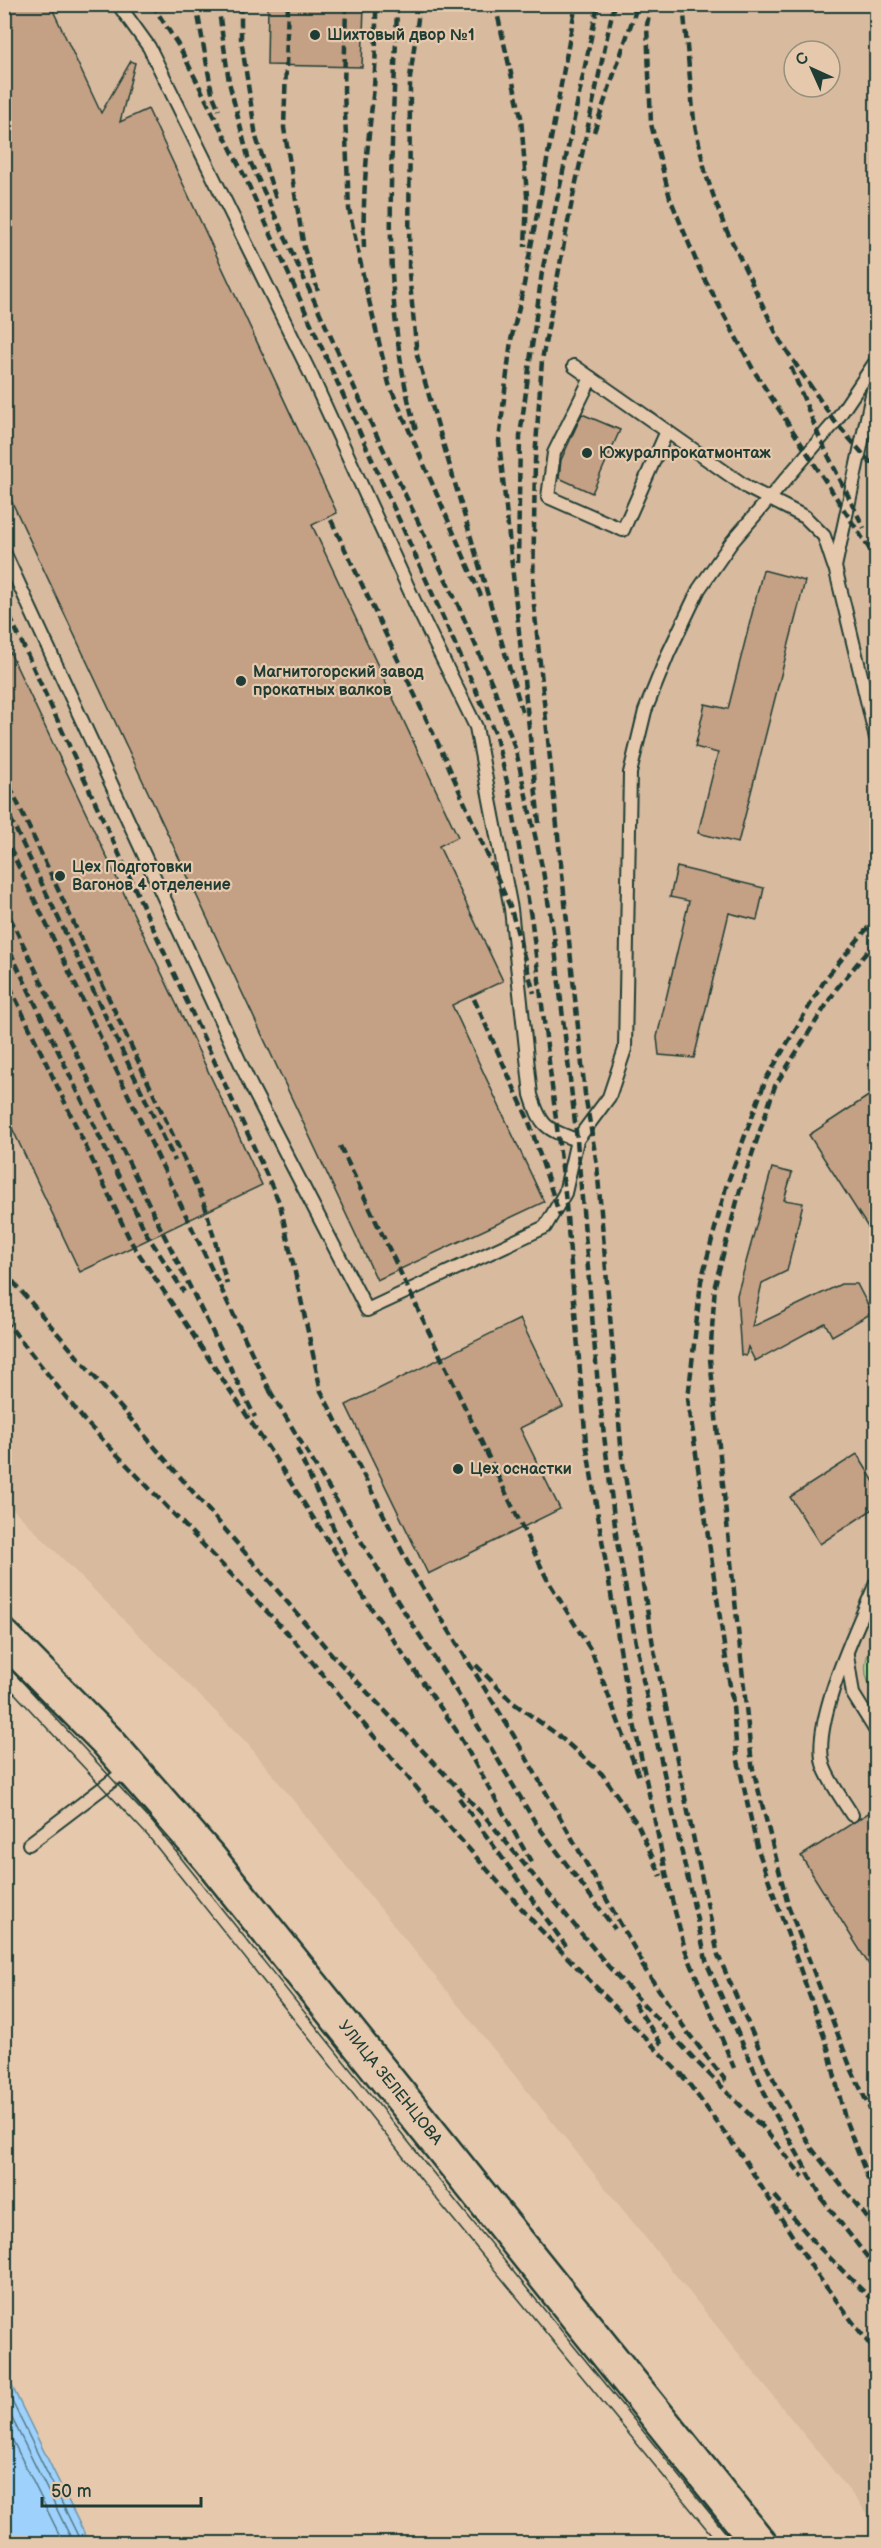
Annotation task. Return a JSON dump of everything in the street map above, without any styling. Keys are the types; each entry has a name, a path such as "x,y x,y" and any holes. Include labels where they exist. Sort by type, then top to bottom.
{"main road":[{"name":"УЛИЦА ЗЕЛЕНЦОВА","path":"4,1637 130,1767 210,1858 760,2544"}],"lane":[{"path":"118,4 149,47 311,375 417,607 476,727 511,909 531,1095 540,1121 558,1133 577,1140"},
{"path":"4,552 251,1086 366,1310 545,1227 565,1193 577,1140 609,1097 625,1049 630,773 645,711 668,654 699,589 731,543 836,422 876,361"},
{"path":"574,366 768,499 805,517 824,536 835,567 876,738"},
{"path":"835,567 876,376"},
{"path":"591,378 554,453 548,497 622,530 667,431"},
{"path":"852,1815 823,1766 823,1719 847,1651 876,1583"},
{"path":"847,1651 853,1694 876,1731"},
{"path":"29,1844 130,1767"}],"shaded area":[{"path":"4,5 876,5 876,2524 247,1743 5,1501"}],"green space":[{"path":"876,1630 876,1693 867,1678 866,1663"}],"water":[{"path":"5,2372 89,2543 5,2543"}],"building":[{"name":"Магнитогорский завод прокатных валков","path":"4,4 50,4 101,113 131,61 135,63 120,122 148,109 337,513 312,525 458,837 439,846 503,981 452,1005 544,1202 377,1280 4,485"},
{"name":"Шихтовый двор №1","path":"268,4 364,4 362,67 267,65"},
{"name":"Южуралпрокатмонтаж","path":"582,414 620,430 592,493 559,478 561,460"},
{"path":"763,570 805,581 738,843 698,833 718,753 695,747 705,704 728,709"},
{"name":"Цех Подготовки Вагонов 4 отделение","path":"4,640 262,1185 80,1272 4,1111"},
{"path":"677,867 764,888 757,920 729,913 694,1058 659,1055 657,1037 689,901 670,897"},
{"path":"876,1091 876,1240 809,1135"},
{"path":"772,1168 792,1173 784,1200 803,1203 787,1271 762,1283 752,1327 841,1284 857,1284 872,1313 832,1336 825,1323 755,1361 748,1347 746,1356 741,1355 737,1295"},
{"name":"Цех оснастки","path":"520,1319 563,1407 520,1428 560,1509 428,1574 346,1405"},
{"path":"857,1454 876,1485 876,1507 820,1544 790,1497"},
{"path":"876,1808 876,1976 801,1856"}],"tram line":[{"path":"4,1662 153,1823 455,2200 735,2544"},
{"path":"4,1682 148,1836 439,2202 719,2544"}],"railway":[{"path":"152,4 180,48 245,177 495,733 510,794 532,923 565,1193 586,1443 627,1691 671,1896 685,1949 734,2068"},
{"path":"196,4 212,93 219,110"},
{"path":"218,4 229,82 248,157 366,413 459,607 494,688 516,751 543,871 556,949"},
{"path":"241,4 241,39 256,137 277,202"},
{"path":"288,4 284,128 304,248 318,291"},
{"path":"346,4 344,90 349,209 365,284 389,384 481,596"},
{"path":"364,248 365,188 375,77 376,4"},
{"path":"397,4 391,164 392,273 396,327 404,379 416,430"},
{"path":"420,4 410,78 409,273 417,355 523,714"},
{"path":"495,4 521,117 527,196 525,247"},
{"path":"539,823 499,441 511,340 522,295 576,4"},
{"path":"518,563 520,436 542,272 598,4"},
{"path":"614,4 571,206 542,360 535,460 533,596 585,1094 597,1165 622,1457 653,1645 718,1955 769,2071 812,2149 876,2229"},
{"path":"594,132 638,4"},
{"path":"651,4 647,25 651,124 670,198 699,268 754,371 876,559"},
{"path":"683,4 694,121 706,175 724,225 780,341 835,422 876,469"},
{"path":"791,367 820,439 864,528"},
{"path":"331,520 445,758 511,909 534,993"},
{"path":"4,604 280,1204 321,1391 411,1569 514,1736 646,1969"},
{"path":"4,774 204,1202 227,1284"},
{"path":"4,805 175,1161"},
{"path":"4,836 273,1397"},
{"path":"4,905 255,1417"},
{"path":"732,1700 688,1399 701,1281 726,1187 766,1079 826,978 876,918"},
{"path":"4,939 146,1233 184,1292"},
{"path":"554,940 577,1140 598,1386 617,1542 643,1680 707,1964 769,2103 825,2203"},
{"path":"876,941 837,988 775,1086 740,1190 715,1285 710,1359 752,1765 788,1905 850,2066 876,2122"},
{"path":"4,974 131,1242 275,1458 367,1602 456,1730 533,1865"},
{"path":"474,999 528,1119 560,1216"},
{"path":"340,1146 547,1579 592,1652 640,1779"},
{"path":"4,1271 335,1658 487,1819 608,1966 698,2063 761,2126"},
{"path":"4,1319 84,1420 293,1639 446,1823 538,1927 686,2080"},
{"path":"270,1391 398,1602 469,1711 535,1822 615,1929"},
{"path":"297,1449 346,1555"},
{"path":"476,1665 512,1702 558,1735 602,1774 638,1825 661,1876"},
{"path":"732,1693 737,1756 757,1847 828,2048 845,2119 876,2199"},
{"path":"459,1798 566,1946"},
{"path":"642,1965 688,2033 726,2081"},
{"path":"634,2003 664,2048"},
{"path":"681,2073 744,2159 815,2272 876,2353"},
{"path":"758,2121 803,2177"},
{"path":"775,2196 814,2242 876,2304"},
{"path":"821,2198 876,2268"}],"place":[{"name":"Шихтовый двор №1","path":"315,35"},
{"name":"Южуралпрокатмонтаж","path":"587,453"},
{"name":"Магнитогорский завод прокатных валков","path":"241,681"},
{"name":"Цех Подготовки Вагонов 4 отделение","path":"60,876"},
{"name":"Цех оснастки","path":"458,1469"}]}
